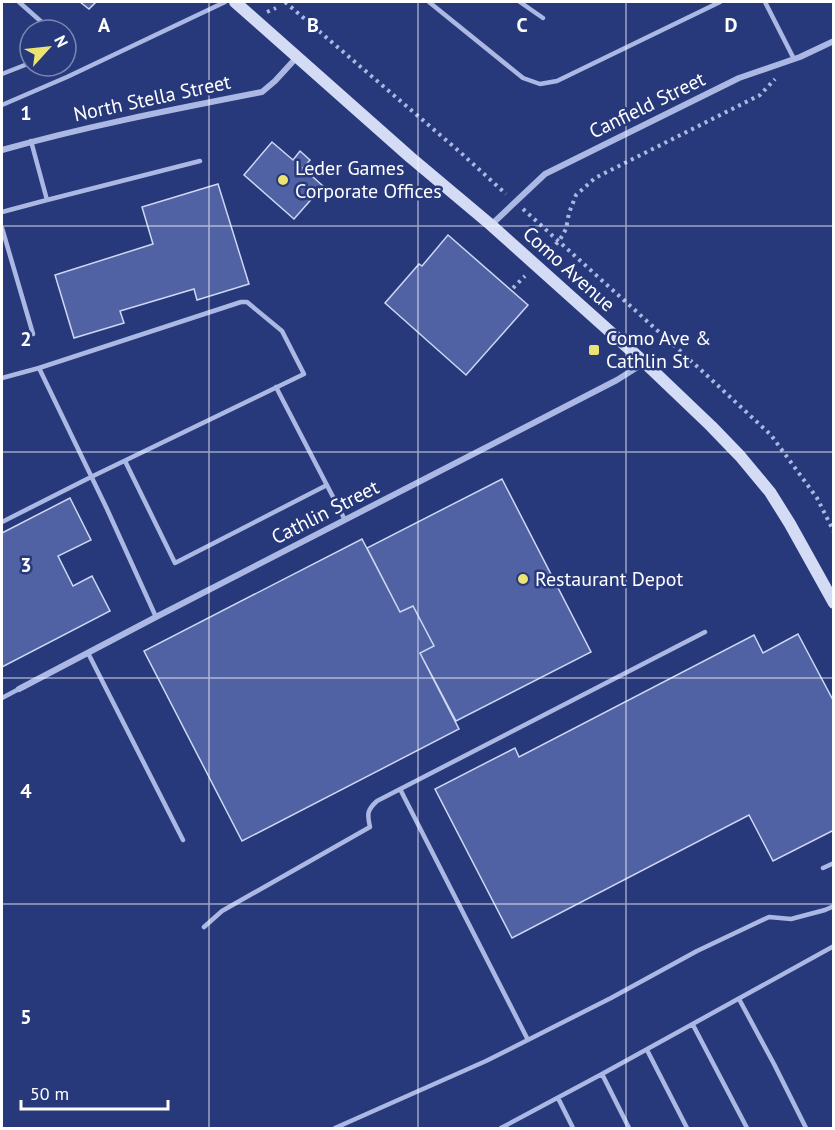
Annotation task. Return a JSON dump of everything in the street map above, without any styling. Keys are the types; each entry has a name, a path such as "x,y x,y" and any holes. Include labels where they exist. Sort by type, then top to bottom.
{"main road":[{"name":"Como Avenue","path":"235,2 410,157 491,225 645,363 711,426 770,492 834,603"}],"street":[{"name":"Canfield Street","path":"491,225 545,174 739,78 794,59 834,40"},
{"name":"North Stella Street","path":"2,150 31,141 262,92 297,57"},
{"name":"Cathlin Street","path":"19,689 617,380 645,363"}],"lane":[{"path":"19,2 37,18"},
{"path":"2,105 67,77 225,2"},
{"path":"429,2 523,78 540,84 556,81 720,2"},
{"path":"520,2 543,18"},
{"path":"765,2 794,59"},
{"path":"2,74 18,68"},
{"path":"31,141 47,200"},
{"path":"2,212 200,161"},
{"path":"2,228 33,334"},
{"path":"2,378 241,302 247,302 282,331 304,374 2,522"},
{"path":"39,368 156,617"},
{"path":"276,387 345,520"},
{"path":"125,460 175,563 327,485"},
{"path":"204,927 222,911 370,827 369,808 376,801 705,632"},
{"path":"88,653 183,840"},
{"path":"2,698 19,689"},
{"path":"400,789 528,1041"},
{"path":"823,868 834,863"},
{"path":"334,1128 528,1041 697,951 769,917 791,919 834,906"},
{"path":"501,1128 834,946"},
{"path":"739,999 806,1128"},
{"path":"693,1024 747,1128"},
{"path":"647,1050 687,1128"},
{"path":"602,1074 629,1128"},
{"path":"558,1098 573,1128"},
{"path":"513,1122 516,1128"}],"path":[{"path":"285,2 460,152 771,435 817,498 834,532"},
{"path":"559,241 566,229 576,195 595,178 760,95 794,59"}],"building":[{"path":"80,2 96,2 89,9"},
{"name":"Leder Games Corporate Offices","path":"272,142 293,160 300,151 310,160 303,168 323,186 294,219 244,175"},
{"path":"218,184 249,284 197,300 194,289 120,311 124,323 74,338 55,275 153,244 142,207"},
{"path":"448,235 528,305 466,375 385,303 419,264 422,266"},
{"path":"502,479 591,652 456,721 420,653 434,646 413,606 400,612 367,548"},
{"path":"70,498 91,540 58,556 73,586 92,576 110,611 2,667 2,533"},
{"path":"362,539 400,612 413,606 434,646 420,653 459,729 242,841 144,651"},
{"path":"798,634 834,702 834,830 773,861 749,815 512,938 435,789 515,748 519,757 754,635 763,653"}],"place":[{"name":"Leder Games Corporate Offices","path":"283,180"},
{"name":"Como Ave & Cathlin St","path":"594,350"},
{"name":"Restaurant Depot","path":"523,579"}]}
